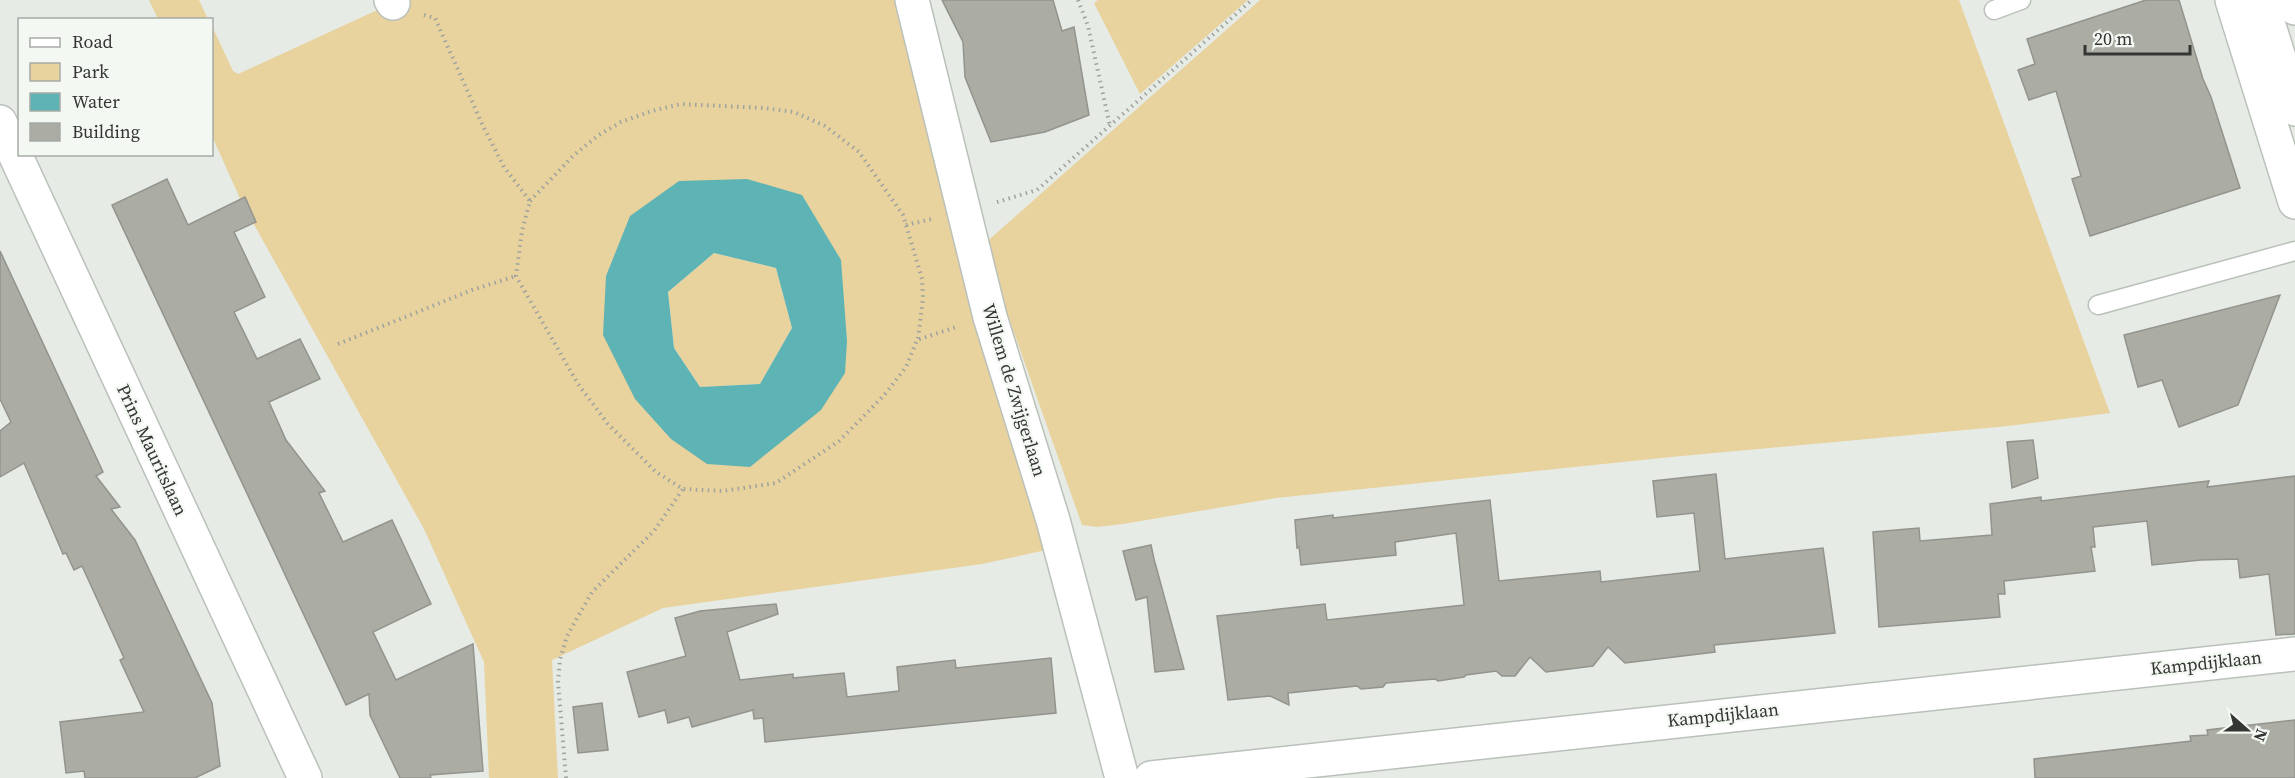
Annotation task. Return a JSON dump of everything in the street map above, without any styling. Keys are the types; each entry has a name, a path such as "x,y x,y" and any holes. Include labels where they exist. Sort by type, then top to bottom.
{"street":[{"name":"Willem de Zwijgerlaan","path":"912,0 990,317 1053,520 1122,778"},
{"path":"2232,0 2295,202"},
{"path":"2261,0 2295,109"},
{"path":"2292,0 2295,8"},
{"name":"Prins Mauritslaan","path":"0,122 305,778"},
{"name":"Kampdijklaan","path":"1151,778 2295,654"}],"lane":[{"path":"1994,10 2021,0"},
{"path":"2098,306 2295,251"}],"path":[{"path":"1078,0 1088,26 1110,126"},
{"path":"906,225 964,212 1037,190 1252,0"},
{"path":"392,2 435,18 483,126 504,167 530,201"},
{"path":"681,104 764,108 794,112 825,126 858,152 903,215 906,225 922,279 923,298 917,339 906,367 885,393 839,441 776,483 723,491 683,489 656,472 608,424 578,384 516,276 522,231 530,201 574,154 621,122 681,104"},
{"path":"338,344 472,290 516,276"},
{"path":"917,339 990,317"},
{"path":"566,778 558,682 560,659 567,636 592,592 654,531 683,489"}],"green space":[{"path":"149,0 199,0 208,18 158,18"},
{"path":"399,0 900,0 1051,549 982,564 663,608 552,660 558,778 489,778 484,662 424,529 242,203 213,138 213,28 233,71 238,74","holes":["679,181 841,260 821,410 635,399"]},
{"path":"1098,0 1248,0 1140,94 1094,3"},
{"path":"1260,0 1959,0 2110,413 2008,426 1671,457 1276,498 1123,524 1097,527 1082,525 983,245"},
{"path":"714,253 776,268 792,328 760,384 700,387 674,348 668,292"}],"water":[{"path":"747,179 802,195 841,260 847,341 845,373 821,410 750,467 707,464 671,439 635,399 603,335 606,276 630,216 679,181","holes":["714,253 776,268 792,328 760,384 700,387 674,348 668,292"]}],"building":[{"path":"942,0 1053,0 1062,31 1074,27 1089,115 1045,132 991,142 965,77 963,42"},
{"path":"2146,0 2179,0 2240,188 2090,236 2072,179 2081,176 2056,91 2029,100 2018,70 2035,64 2027,39"},
{"path":"167,179 188,225 245,197 256,222 234,232 265,297 234,312 257,359 300,339 320,379 269,402 286,440 325,491 319,493 343,542 392,520 431,604 373,632 396,680 473,644 483,771 430,775 431,778 400,778 370,715 369,694 346,705 112,205"},
{"path":"0,251 103,472 96,476 120,507 111,509 135,540 212,703 220,766 195,778 85,778 84,771 66,773 60,722 144,712 120,660 124,658 82,566 74,570 66,553 63,554 24,463 0,477 0,431 11,422 0,399"},
{"path":"2280,295 2238,405 2179,427 2162,380 2138,387 2124,335"},
{"path":"2033,440 2038,478 2012,488 2007,442"},
{"path":"1716,474 1725,559 1823,548 1835,633 1714,645 1715,652 1625,663 1608,647 1593,666 1546,672 1530,657 1515,676 1502,676 1496,671 1438,681 1435,679 1386,683 1383,687 1361,689 1357,686 1288,693 1289,705 1270,696 1228,700 1217,616 1325,604 1327,620 1464,605 1456,533 1395,542 1396,555 1301,565 1295,520 1333,515 1333,518 1490,500 1499,581 1600,571 1601,582 1700,571 1694,513 1657,517 1653,481"},
{"path":"2295,476 2295,634 2276,635 2269,574 2240,578 2238,559 2152,565 2147,521 2093,527 2095,547 2091,547 2095,571 2004,581 2005,594 1998,594 2000,617 1879,627 1873,532 1919,528 1920,541 1992,535 1990,504 2041,497 2041,501 2209,481 2207,487"},
{"path":"1151,545 1184,669 1155,672 1147,597 1136,600 1123,551"},
{"path":"776,604 778,614 727,632 740,680 793,674 793,678 844,673 847,697 899,691 897,667 955,660 956,668 1051,658 1056,713 765,742 763,718 754,719 753,710 692,727 689,717 668,723 665,710 639,717 627,672 686,656 675,618 700,611"},
{"path":"602,703 608,750 578,753 573,707"},
{"path":"2295,720 2295,778 2035,778 2034,759 2191,741 2190,736 2208,735 2207,730"}]}
